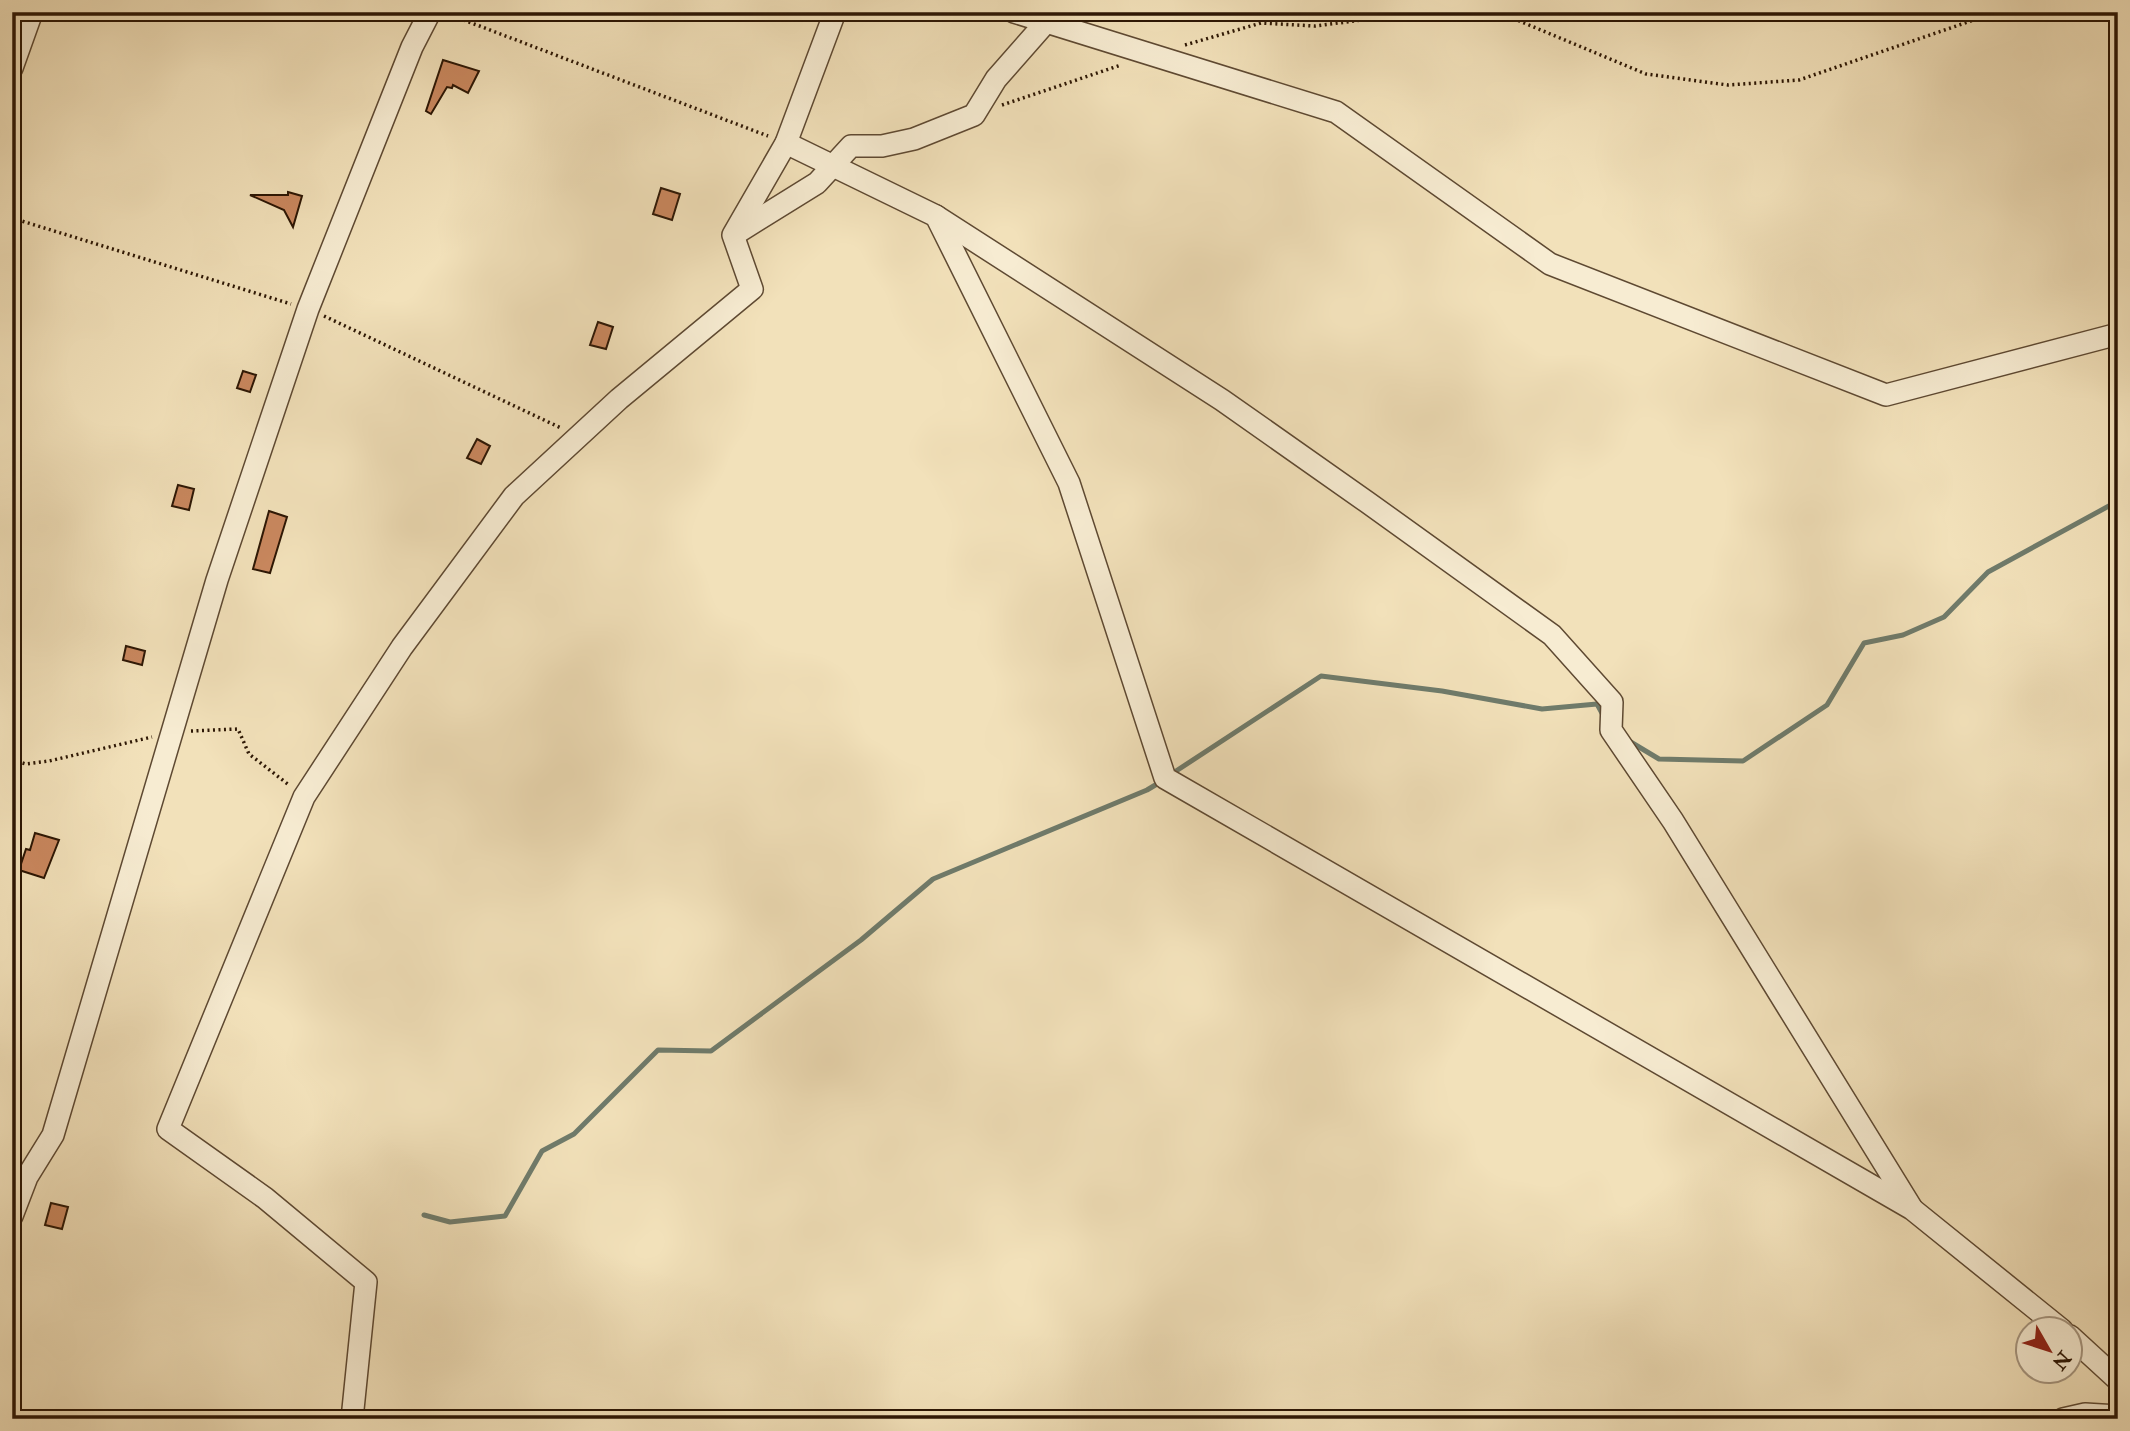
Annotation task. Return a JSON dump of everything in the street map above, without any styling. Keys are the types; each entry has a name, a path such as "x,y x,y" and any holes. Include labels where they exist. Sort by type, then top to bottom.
{"street":[{"path":"12,68 32,12"},
{"path":"12,1216 27,1177 53,1135 217,580 308,309 412,47 430,12"},
{"path":"352,1419 366,1282 265,1198 168,1129 304,797 402,647 514,496 619,399 752,289 733,235 786,143 835,12"},
{"path":"1014,12 1053,17 1336,112 1550,264 1886,395 2118,334"},
{"path":"733,235 817,183 851,146 883,146 914,139 974,115 996,79 1053,17"},
{"path":"786,143 936,216 1222,400 1552,635 1612,702 1611,730 1672,821 1912,1209"},
{"path":"936,216 1069,483 1165,778 1912,1209 2046,1316"},
{"path":"2084,1349 2118,1380"},
{"path":"2063,1419 2085,1414 2118,1416"}],"path":[{"path":"443,12 786,143"},
{"path":"1498,12 1646,74 1728,85 1799,80 1997,12"},
{"path":"12,760 26,764 49,761 172,732 238,729 250,754 304,797"}],"building":[{"path":"443,60 479,71 468,93 453,85 452,88 447,87 431,114 426,111"},
{"path":"661,188 680,194 672,220 653,214"},
{"path":"288,192 302,196 293,227 284,210 250,195 288,195"},
{"path":"598,322 613,327 606,349 590,345"},
{"path":"243,371 256,375 250,392 237,388"},
{"path":"477,439 490,446 481,464 467,458"},
{"path":"178,485 194,489 189,510 172,506"},
{"path":"269,511 287,517 270,573 253,569"},
{"path":"126,646 145,651 142,665 123,660"},
{"path":"35,833 59,840 44,878 19,870 26,849 30,850"},
{"path":"51,1203 68,1207 62,1229 45,1225"}],"waterway":[{"path":"1629,741 1659,759 1743,761 1827,705 1864,643 1903,635 1944,617 1988,572 2118,501"},
{"path":"1170,775 1321,676 1442,691 1542,709 1597,704 1603,715"},
{"path":"424,1215 450,1222 505,1216 542,1151 574,1134 658,1050 711,1051 861,940 933,879 1147,790 1162,781"}]}
